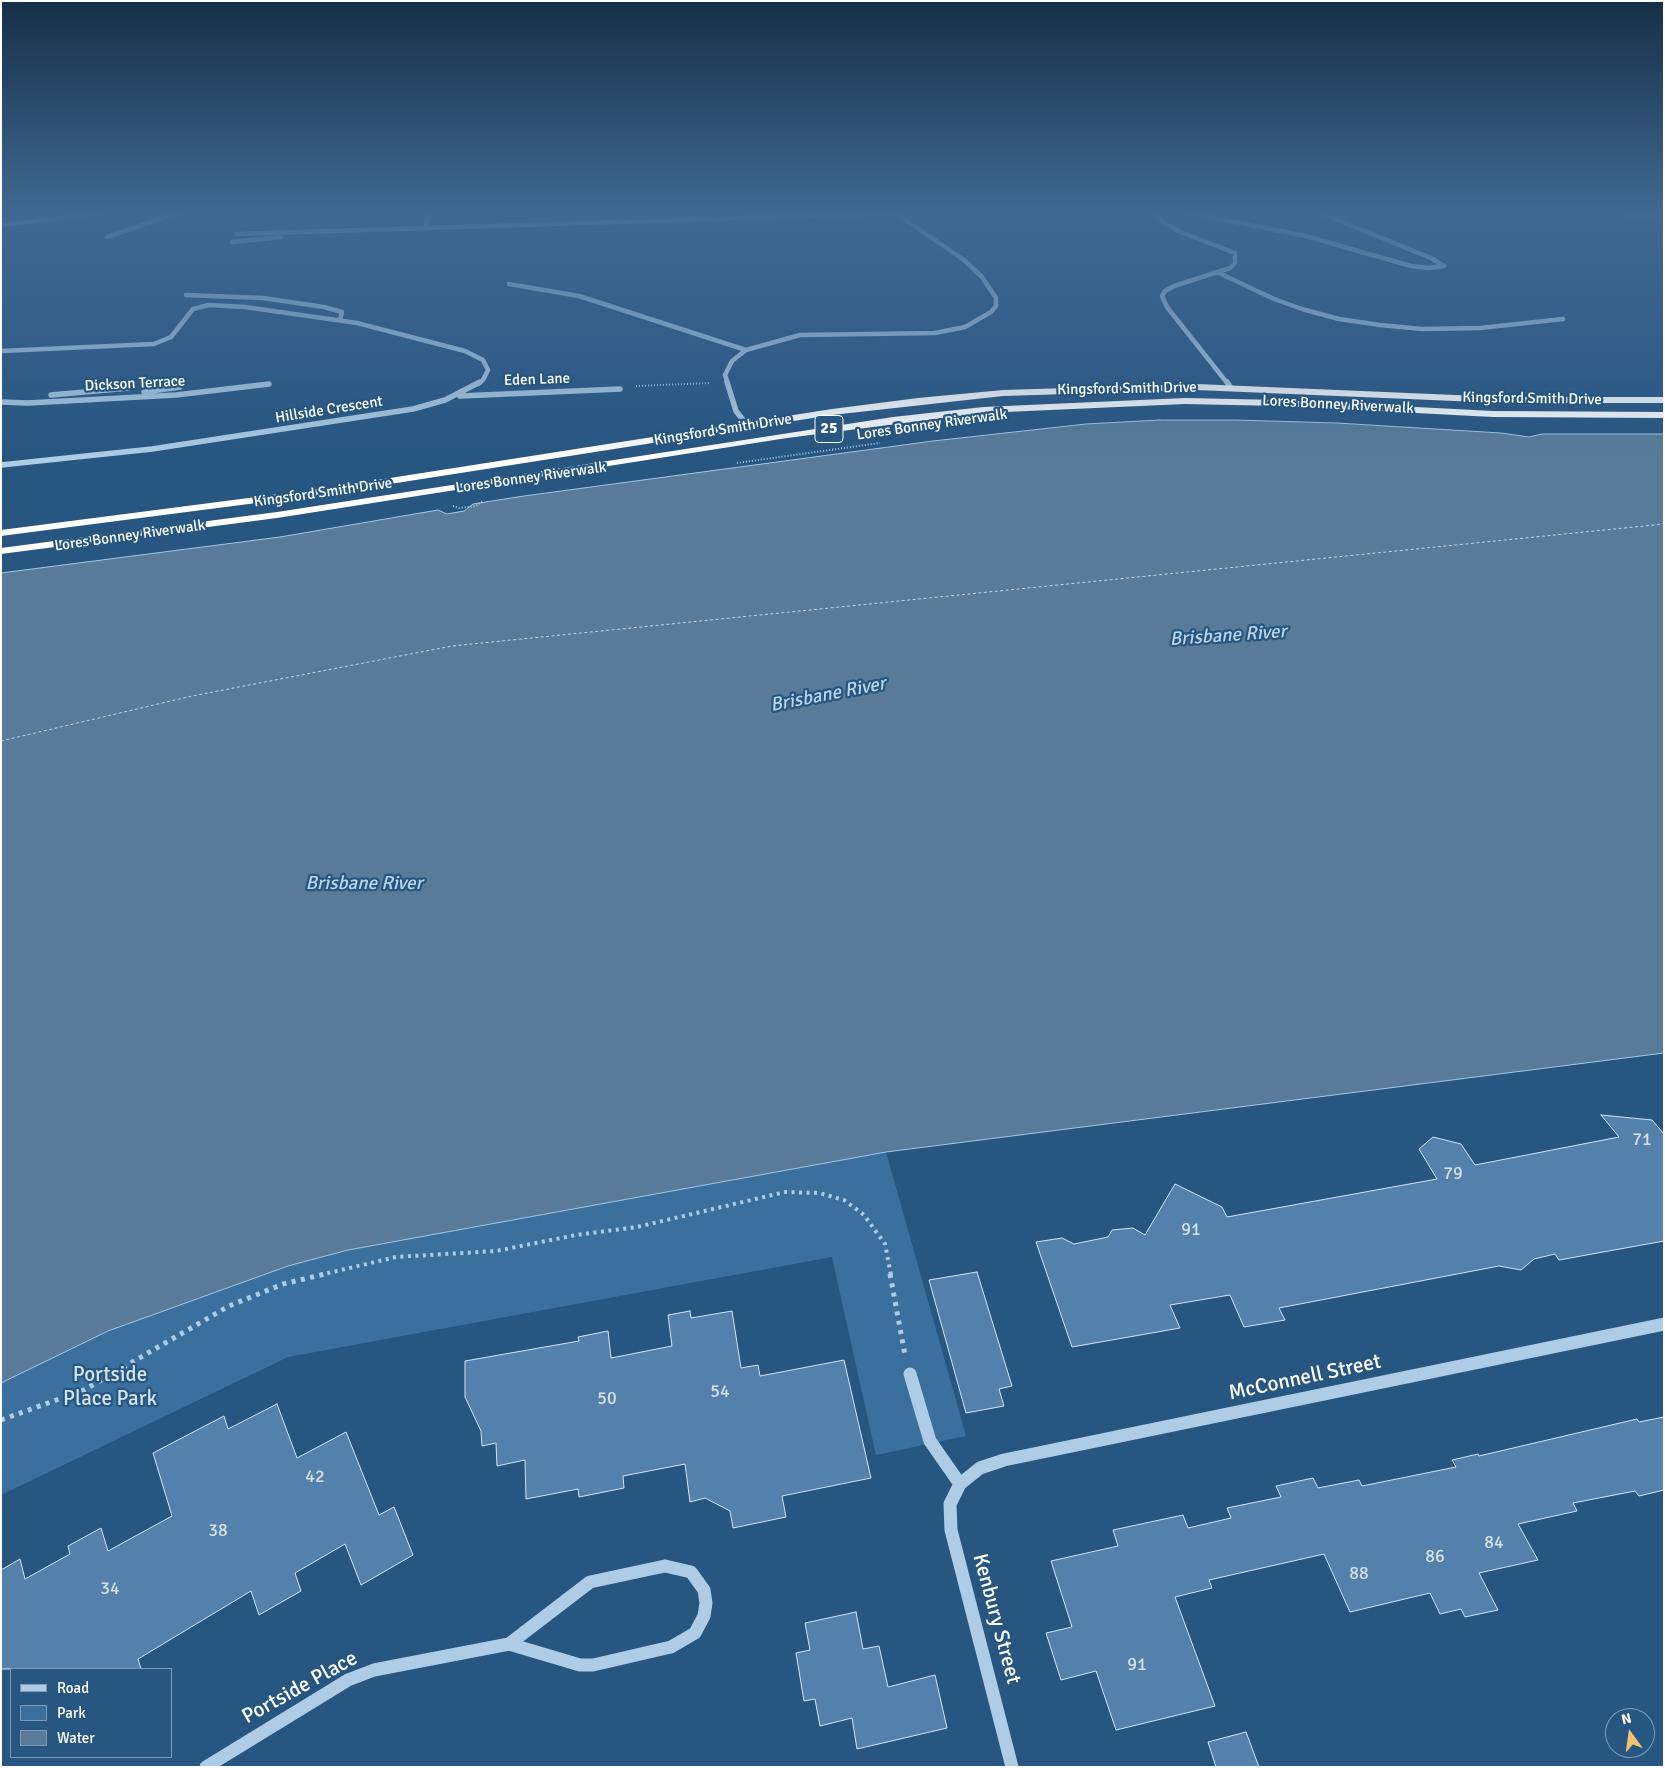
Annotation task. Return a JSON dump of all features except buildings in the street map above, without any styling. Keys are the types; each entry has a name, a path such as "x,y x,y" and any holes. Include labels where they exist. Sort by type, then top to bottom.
{"highway":[{"name":"Kingsford Smith Drive","path":"1,533 326,491 875,406 1003,393 1115,388 1232,388 1502,400 1664,400"},
{"name":"Kingsford Smith Drive","path":"1,551 277,515 805,432 983,410 1084,404 1193,402 1281,403 1502,414 1664,415"}],"street":[{"name":"Hillside Crescent","path":"186,295 263,298 324,307 342,312 340,320"},
{"path":"566,295 590,299 746,350"},
{"path":"747,426 736,412 725,375 727,368 734,358 746,350 800,335 910,334 952,331 965,327 991,312 996,306 996,298 994,295"},
{"path":"1163,295 1162,298 1170,312 1232,388"},
{"path":"1267,295 1297,308 1339,319 1380,326 1422,329 1480,328 1563,319"},
{"name":"Hillside Crescent","path":"1,351 154,344 171,337 189,312 201,305 237,306 340,320 445,345 480,358 488,367 486,377 476,386 454,396 413,409 152,449 1,465"},
{"name":"Dickson Terrace","path":"1,401 28,402 176,395 269,384"},
{"name":"Dickson Terrace","path":"68,394 131,393 180,387"},
{"name":"Dickson Terrace","path":"1,401 129,388"},
{"name":"Eden Lane","path":"454,396 620,389"},
{"name":"McConnell Street","path":"960,1484 980,1468 1004,1460 1664,1324"},
{"path":"908,1369 930,1441 960,1484"},
{"name":"Kenbury Street","path":"960,1484 950,1504 951,1530 1012,1767"},
{"name":"Portside Place","path":"206,1767 348,1680 374,1670 509,1644 590,1582 665,1566 676,1566 691,1572 704,1590 706,1603 704,1616 695,1633 670,1647 592,1666 580,1666 509,1644"}],"path":[{"path":"627,387 704,384"},
{"name":"Lores Bonney Riverwalk","path":"731,464 887,442"},
{"path":"1,1420 84,1390 229,1306 284,1284 396,1257 496,1250 534,1245 576,1234 637,1227 785,1192 819,1193 844,1200 864,1215 885,1244 908,1369"}],"green space":[{"name":"Portside Place Park","path":"886,1152 966,1436 876,1455 832,1257 288,1357 1,1495 1,1383 108,1331 288,1266 348,1250"}],"water":[{"name":"Brisbane River","path":"1160,420 1337,423 1501,433 1529,437 1542,434 1664,434 1664,1053 886,1152 348,1250 288,1266 108,1331 1,1383 1,573 280,537 438,510 447,514 464,511 473,504 524,496 933,441 1086,424"}],"ferry route":[{"path":"1,741 192,696 452,646 1664,524"}]}
